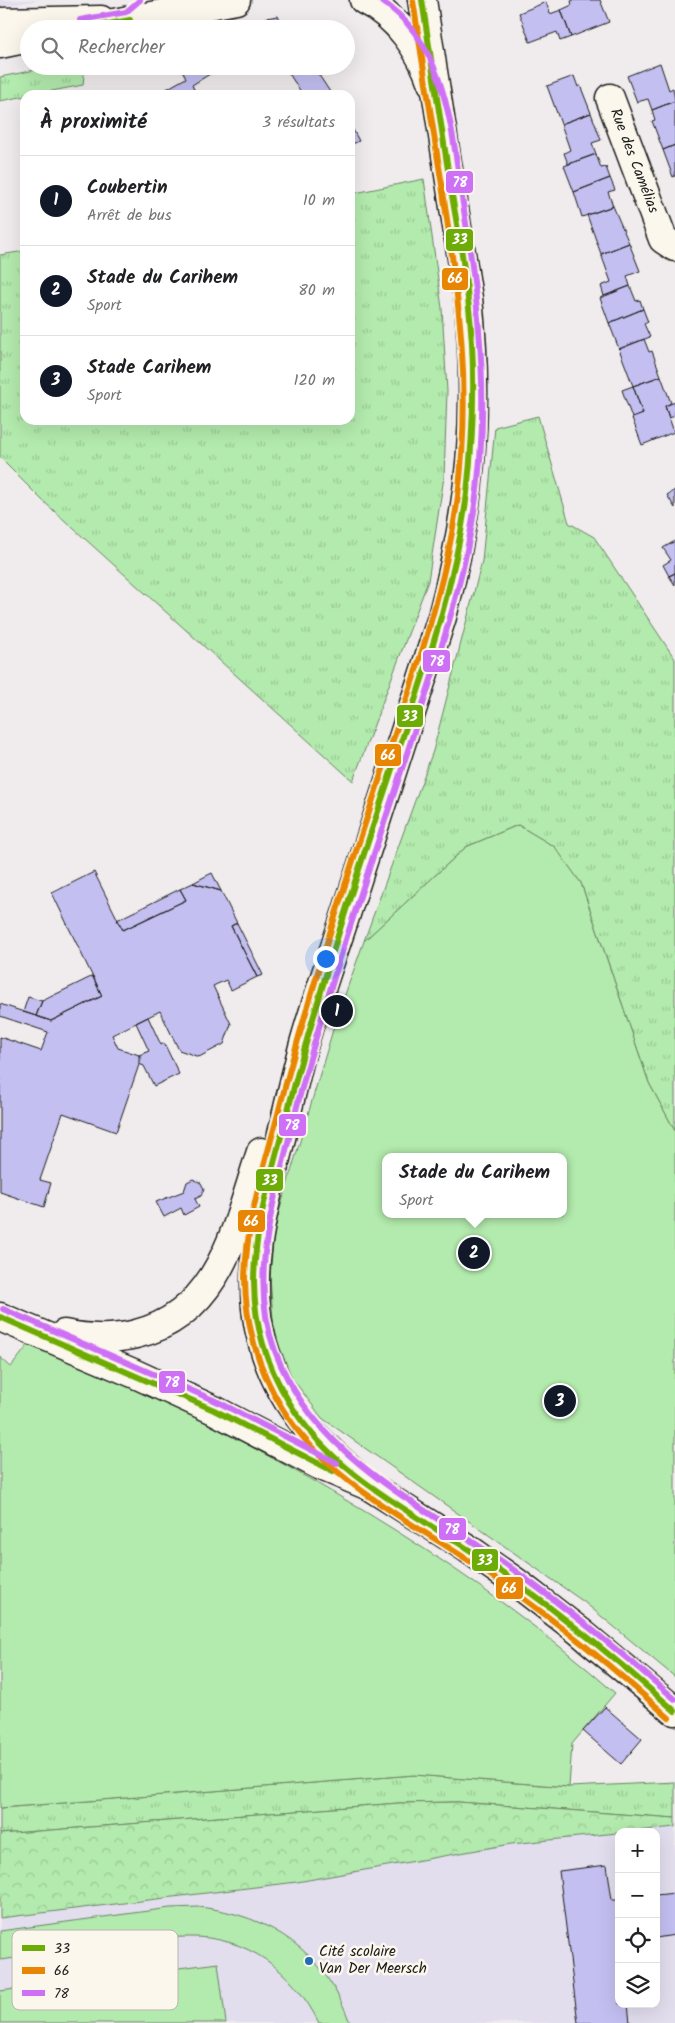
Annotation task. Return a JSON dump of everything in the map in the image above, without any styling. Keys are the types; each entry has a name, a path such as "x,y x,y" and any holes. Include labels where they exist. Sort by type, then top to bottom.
{"street":[{"path":"35,20 130,20 236,0"},
{"path":"364,0 390,17 404,32 429,75 442,116"},
{"path":"8,1320 72,1336 123,1337 164,1326 199,1299 230,1246 262,1147 303,1045 439,625 454,568 464,518 474,430 473,344 442,116 422,0"},
{"path":"0,22 20,21"},
{"path":"0,44 20,40"},
{"name":"Rue des Camélias","path":"610,98 663,239 675,248"},
{"path":"303,1045 263,1213 254,1273 255,1302 266,1354 292,1408 326,1450 369,1486 467,1548 517,1583 579,1631 675,1711"},
{"path":"8,1320 205,1406 319,1465 369,1486"}],"shaded area":[{"path":"0,0 40,0 0,7"},
{"name":"Cité scolaire Van Der Meersch","path":"675,1827 675,2023 0,2023 0,1918 297,1882 511,1844 615,1833 615,2008 660,2008 660,1829"}],"green space":[{"path":"20,73 20,75 84,75 83,85 57,90 20,90 20,97 0,101 0,77"},
{"path":"424,179 442,308 447,391 444,477 428,581 353,781 42,500 0,458 0,255 20,252 20,425 355,425 355,193"},
{"path":"538,416 569,523 594,537 675,659 675,1131 649,1083 581,883 554,847 518,825 466,847 364,941 433,751 482,561 495,427"},
{"path":"518,825 555,847 581,883 649,1083 675,1131 675,1677 584,1602 322,1418 292,1378 274,1333 270,1277 274,1229 335,1023 364,941 466,847"},
{"path":"29,1344 158,1398 219,1429 338,1495 453,1568 509,1607 563,1649 615,1693 572,1744 569,1787 414,1775 0,1808 0,1357 11,1367"},
{"path":"414,1775 569,1787 675,1782 675,1818 458,1802 399,1803 0,1834 0,1808"},
{"path":"458,1802 675,1818 675,1827 615,1828 615,1833 511,1844 297,1882 0,1918 0,1834 399,1803"},
{"path":"199,1907 225,1911 272,1929 293,1942 311,1958 326,1976 340,1998 350,2023 319,2023 296,1987 282,1972 248,1950 229,1942 208,1938 178,1937 178,1930 12,1930 12,1958 0,1960 0,1931 170,1908"},
{"path":"218,1963 226,2023 0,2023 0,1991 12,1989 12,2010 178,2010 178,1968"}],"building":[{"path":"600,0 609,22 571,37 561,10 572,5 571,1"},
{"path":"546,2 550,14 561,10 571,37 560,41 557,32 530,42 519,13"},
{"path":"278,16 281,20 254,20"},
{"path":"660,63 669,90 673,88 675,101 652,110 648,99 637,102 627,76"},
{"path":"184,75 208,75 192,85 194,90 165,90 186,78"},
{"path":"290,75 319,75 329,90 300,90"},
{"path":"574,76 578,87 580,85 591,113 561,124 547,86"},
{"path":"675,101 675,145 663,150 652,121 655,120 652,110"},
{"path":"591,113 601,140 592,143 596,154 568,164 564,153 570,150 561,124"},
{"path":"355,133 359,141 355,143"},
{"path":"675,145 675,176 673,177 663,150"},
{"path":"596,154 601,168 606,167 610,178 574,192 564,166"},
{"path":"610,178 615,190 608,192 613,206 582,217 574,192"},
{"path":"613,206 629,243 601,254 587,215"},
{"path":"629,243 640,271 627,276 630,286 604,296 601,286 611,282 601,254"},
{"path":"630,286 636,301 640,300 643,309 609,323 600,298"},
{"path":"643,309 648,322 644,324 650,337 619,349 609,323"},
{"path":"644,339 649,352 652,351 661,376 633,386 619,349"},
{"path":"661,376 671,403 665,406 674,432 642,445 632,418 643,414 633,386"},
{"path":"633,386 643,414 632,418 622,390"},
{"path":"675,402 675,416 669,418 665,406"},
{"path":"675,490 675,508 667,495"},
{"path":"675,541 675,573 669,576 663,565 671,560 663,548"},
{"path":"675,573 675,585 669,576"},
{"path":"94,872 123,930 186,900 180,889 193,883 221,891 237,923 231,926 257,977 231,990 226,980 213,986 231,1024 224,1044 199,1057 179,1050 160,1011 112,1035 118,1048 139,1055 141,1059 116,1132 63,1113 40,1180 51,1183 44,1207 0,1192 0,1037 41,1051 48,1032 0,1016 0,1004 51,1021 102,996 52,893"},
{"path":"212,873 221,891 193,883 204,877"},
{"path":"180,889 186,900 123,930 117,920"},
{"path":"237,923 263,975 257,977 231,926"},
{"path":"93,976 102,996 51,1021 36,1016 42,1001"},
{"path":"28,997 42,1001 36,1016 23,1012"},
{"path":"148,1017 161,1045 164,1043 179,1074 154,1086 144,1066 139,1064 139,1055 149,1051 136,1023"},
{"path":"193,1179 201,1183 204,1189 201,1196 195,1199 199,1207 184,1215 181,1208 164,1217 156,1202 184,1191 187,1182"},
{"path":"605,1707 642,1739 621,1764 583,1731"},
{"path":"607,1865 612,1900 615,1900 615,2008 628,2008 630,2023 578,2023 559,1871"},
{"path":"675,1893 675,1935 660,1937 660,1895"}],"transit line":[{"name":"78","path":"80,20 126,12 140,0"},
{"name":"78","path":"380,0 401,17 418,38 431,61 441,85 448,111 468,238 479,327 482,370 480,458 467,550 455,600 433,674 317,1033 271,1212 264,1268 264,1296 267,1323 275,1351 293,1388 316,1421 343,1449 373,1475 529,1581 675,1699"},
{"name":"33","path":"422,0 471,323 473,396 467,493 462,529 436,636 336,942 299,1068 271,1174 257,1239 254,1282 256,1313 263,1344 281,1388 308,1429 330,1453 381,1494 465,1547 539,1599 675,1711"},
{"name":"66","path":"413,1 458,302 464,416 458,496 445,568 426,639 327,941 263,1169 253,1212 246,1256 247,1312 254,1345 266,1378 282,1408 301,1435 324,1459 348,1481 486,1572 557,1624 625,1679 669,1718"},
{"name":"78","path":"3,1309 218,1402 337,1463"},
{"name":"33","path":"0,1317 214,1410 333,1471"}],"place":[{"name":"Coubertin","path":"337,1011"},
{"name":"Stade du Carihem","path":"474,1253"},
{"name":"Stade Carihem","path":"560,1401"},
{"name":"Cité scolaire Van Der Meersch","path":"309,1961"}]}
